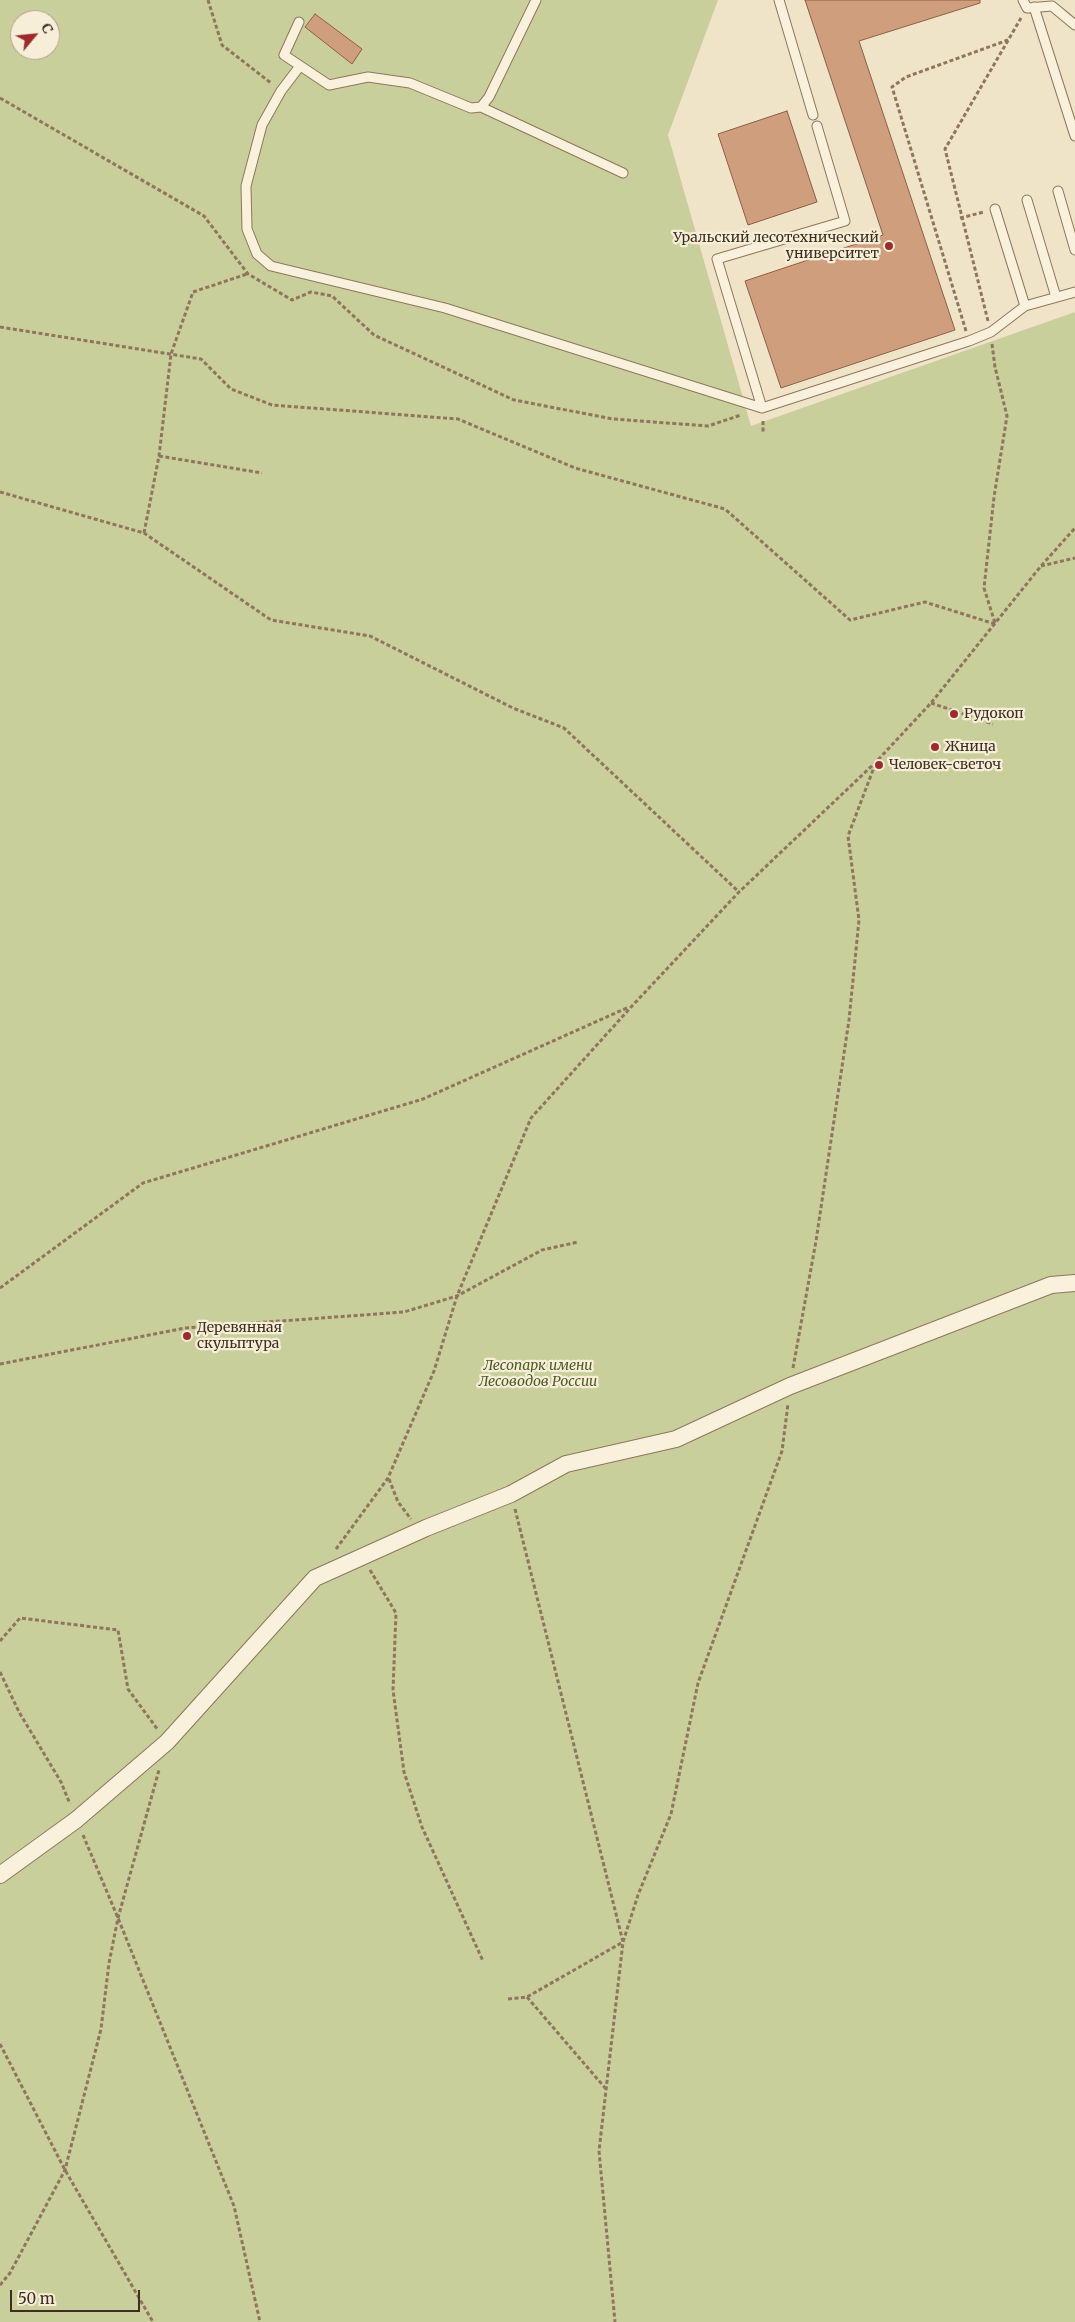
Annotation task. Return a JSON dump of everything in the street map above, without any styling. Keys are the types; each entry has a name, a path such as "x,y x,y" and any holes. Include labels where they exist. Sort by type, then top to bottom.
{"street":[{"path":"0,1875 76,1820 167,1742 315,1578 426,1528 511,1494 566,1464 676,1439 790,1386 1051,1284 1075,1282"}],"lane":[{"path":"481,107 489,97 536,0"},
{"path":"779,0 813,115"},
{"path":"1075,25 1052,6 1028,5 1075,136"},
{"path":"299,22 284,55 329,85 368,77 410,83 471,108 481,107 622,174"},
{"path":"300,66 281,91 262,125 246,186 246,229 257,254 271,266 445,308 762,408 969,341 991,332 1025,306 1075,292"},
{"path":"762,408 717,259 845,221 816,126"},
{"path":"1058,191 1075,250"},
{"path":"1027,200 1056,297"},
{"path":"995,209 1025,306"}],"path":[{"path":"208,0 222,45 281,91"},
{"path":"995,624 984,588 994,497 1007,416 995,367 991,332 960,218 945,149 1028,5"},
{"path":"969,341 892,87 906,77 1008,40"},
{"path":"144,534 159,456 171,354 193,292 248,274"},
{"path":"0,327 202,359 231,389 272,405 458,419 575,468 725,509 850,620 925,602 995,624"},
{"path":"159,456 262,472"},
{"path":"0,492 144,534 271,620 370,636 512,708 564,728 739,892"},
{"path":"332,1555 388,1478 434,1371 457,1296 531,1118 632,1006 739,892 876,762 931,703 1041,566 1075,528"},
{"path":"1041,566 1075,558"},
{"path":"931,703 993,724"},
{"path":"615,2322 599,2150 623,1942 638,1895 671,1814 698,1683 782,1451 790,1386 816,1241 849,1020 859,920 848,836 876,762"},
{"path":"0,1288 142,1182 422,1098 632,1006"},
{"path":"0,1364 185,1328 404,1312 457,1296 542,1250 578,1242"},
{"path":"388,1478 398,1502 409,1517 426,1528"},
{"path":"511,1494 623,1942"},
{"path":"362,1557 396,1613 393,1690 404,1772 422,1827 483,1962"},
{"path":"0,1642 20,1618 118,1630 128,1689 167,1742 118,1918 109,1963 101,2029 65,2170 10,2274 0,2285"},
{"path":"0,1672 19,1712 61,1782 234,2206 260,2322"},
{"path":"508,1999 526,1997 623,1942"},
{"path":"526,1997 606,2088"},
{"path":"0,2044 65,2170 152,2322"}],"green space":[{"name":"Лесопарк имени Лесоводов России","path":"0,0 718,0 668,135 751,426 1075,312 1075,2322 0,2322"}],"building":[{"path":"805,0 980,0 980,3 859,41 955,330 781,388 745,281 883,235"},
{"path":"315,14 362,49 352,64 305,27"},
{"path":"787,111 817,202 748,225 718,134"}],"place":[{"name":"Уральский лесотехнический университет","path":"889,246"},
{"name":"Рудокоп","path":"954,714"},
{"name":"Жница","path":"935,747"},
{"name":"Человек-светоч","path":"879,765"},
{"name":"Деревянная скульптура","path":"187,1336"}]}
